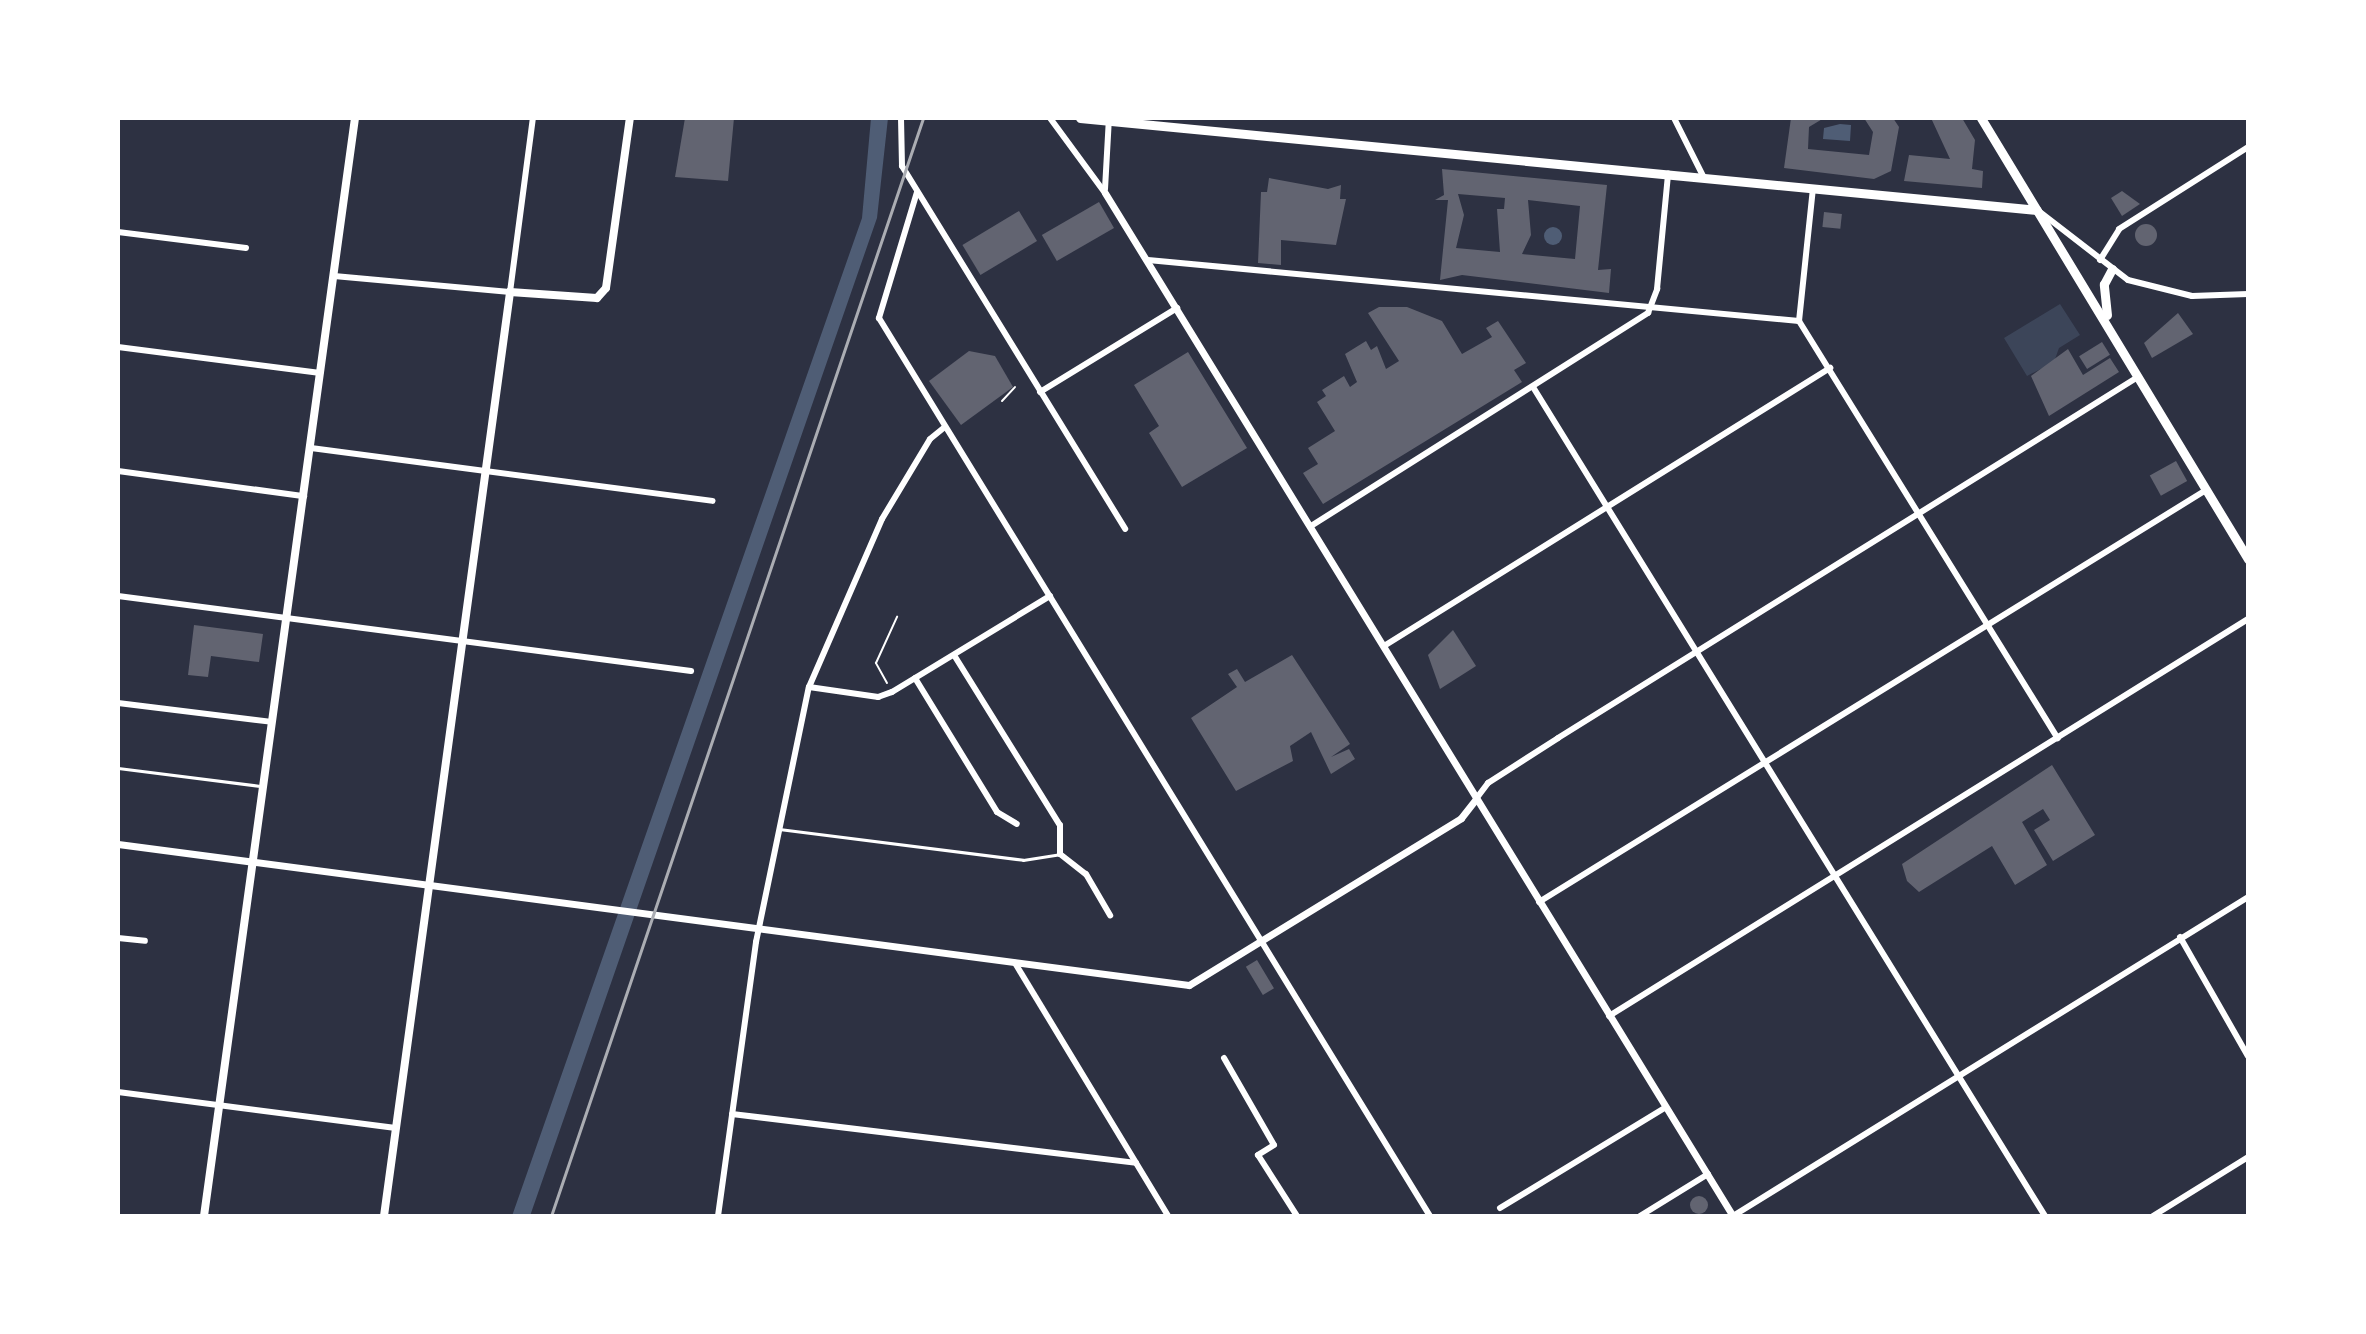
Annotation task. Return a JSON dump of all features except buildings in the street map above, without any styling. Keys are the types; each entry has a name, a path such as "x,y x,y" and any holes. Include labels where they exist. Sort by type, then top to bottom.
{"main road":[{"path":"204,1216 355,118"},
{"path":"384,1216 510,292 603,293 630,118"},
{"path":"1080,118 2037,210"},
{"path":"1981,118 2110,326 2248,559"},
{"path":"2110,326 2103,299 2112,269"}],"street":[{"path":"334,276 510,292 533,118"},
{"path":"901,118 898,156 917,192 1125,529"},
{"path":"1050,118 1105,193 1148,260 1733,1216 2248,897"},
{"path":"1674,118 1704,178"},
{"path":"1105,193 1108,119"},
{"path":"2100,260 2119,229 2248,147"},
{"path":"1654,306 1668,174"},
{"path":"1813,188 1799,321 2058,738"},
{"path":"917,192 878,313 1430,1216"},
{"path":"2037,210 2112,269 2171,293 2248,294"},
{"path":"118,232 246,248"},
{"path":"1148,260 1799,321"},
{"path":"1311,526 1533,387 1654,306"},
{"path":"1040,392 1177,308"},
{"path":"118,347 320,373"},
{"path":"1384,646 1830,368"},
{"path":"118,844 1189,985 1461,818 1488,783 2138,377"},
{"path":"1533,387 1832,878 2045,1216"},
{"path":"718,1216 759,929 809,687 882,519 930,439 945,427"},
{"path":"311,448 713,501"},
{"path":"118,471 304,496"},
{"path":"1539,902 2206,490"},
{"path":"118,596 691,671"},
{"path":"809,687 878,697 892,692 1050,596"},
{"path":"1609,1016 2248,619"},
{"path":"954,655 1060,825 1060,854 1086,874 1110,915"},
{"path":"915,678 997,812 1017,824"},
{"path":"118,703 272,722"},
{"path":"2180,937 2248,1056"},
{"path":"118,938 145,941"},
{"path":"1015,963 1168,1216"},
{"path":"1224,1058 1274,1145 1258,1155 1297,1216"},
{"path":"118,1092 396,1128"},
{"path":"1500,1208 1666,1107"},
{"path":"732,1114 1136,1163"},
{"path":"2153,1216 2248,1157"},
{"path":"1640,1216 1708,1174"}],"lane":[{"path":"118,768 264,786"},
{"path":"779,829 1023,860 1060,854"}],"path":[{"path":"1002,401 1015,387"},
{"path":"892,692 876,663 897,617"}],"shaded area":[{"path":"871,118 888,118 877,218 530,1216 512,1216 862,218"},
{"path":"1851,125 1850,141 1823,139 1824,128"},
{"path":"1549,227 1557,227 1562,236 1560,243 1549,245 1544,240 1544,232"},
{"path":"2060,304 2080,335 2059,348 2054,362 2027,376 2004,338"}],"railway":[{"path":"551,1216 923,118"}]}
